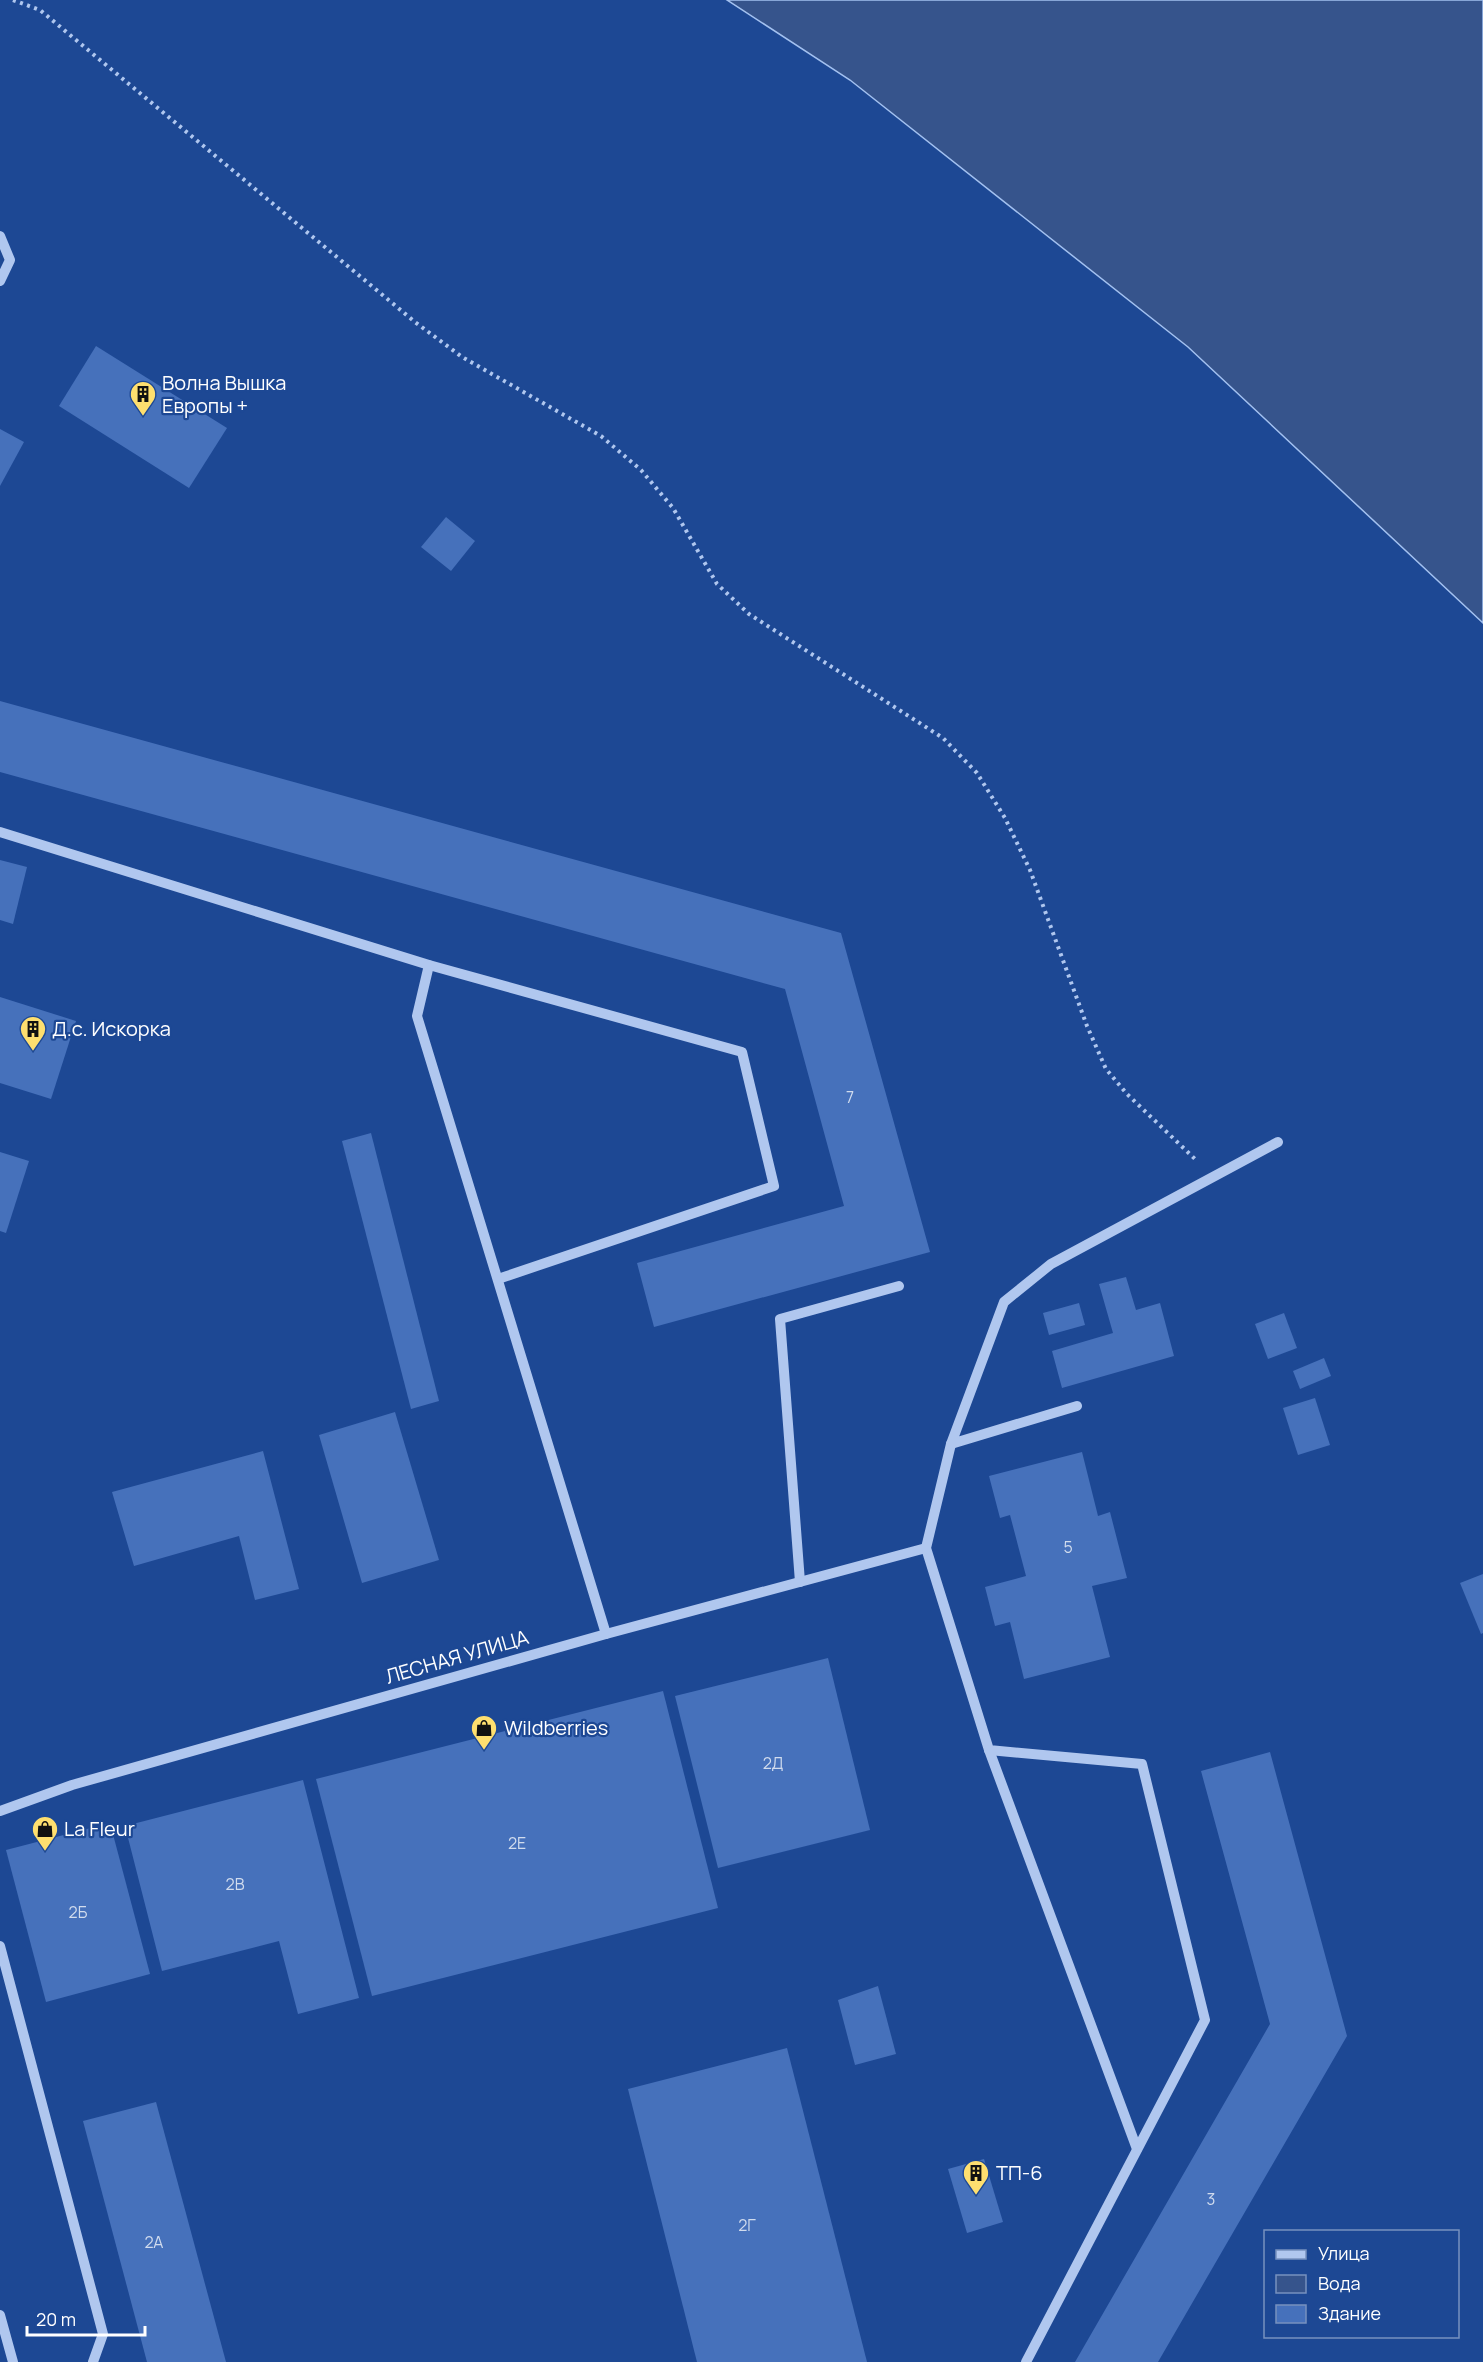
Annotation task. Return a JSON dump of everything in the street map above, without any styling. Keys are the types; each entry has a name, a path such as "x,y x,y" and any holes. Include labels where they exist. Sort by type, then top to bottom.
{"street":[{"path":"0,236 10,260 0,281"},
{"path":"0,832 429,965 742,1052 774,1186 498,1279"},
{"path":"429,965 417,1016 606,1634"},
{"path":"1137,2149 989,1750 926,1548 951,1444 1004,1302 1051,1264 1278,1142"},
{"path":"800,1582 780,1319 899,1286"},
{"path":"951,1444 1077,1406"},
{"name":"ЛЕСНАЯ УЛИЦА","path":"0,1811 72,1785 606,1634 926,1548"},
{"path":"989,1750 1142,1764 1205,2020 1026,2362"},
{"path":"0,1947 103,2334 93,2362"},
{"path":"0,2315 13,2362"}],"path":[{"path":"13,0 40,10 415,322 462,357 601,436 641,470 673,508 717,584 749,614 943,738 977,773 1005,818 1030,870 1087,1026 1106,1069 1127,1094 1213,1177"}],"water":[{"path":"727,0 1483,0 1483,623 1188,347 850,80"}],"building":[{"name":"Волна Вышка Европы +","path":"96,346 227,428 189,488 59,406"},
{"path":"0,429 24,442 0,486"},
{"path":"446,517 475,541 451,571 421,547"},
{"path":"0,701 841,933 930,1252 654,1327 637,1263 844,1206 785,989 0,772"},
{"path":"0,860 27,867 13,924 0,920"},
{"name":"Д.с. Искорка","path":"0,997 76,1021 51,1099 0,1083"},
{"path":"371,1133 439,1401 411,1409 342,1141"},
{"path":"0,1152 29,1161 6,1233 0,1231"},
{"path":"1126,1277 1136,1310 1160,1303 1174,1356 1062,1388 1052,1351 1113,1333 1099,1284"},
{"path":"1079,1303 1085,1325 1049,1335 1043,1313"},
{"path":"1284,1313 1297,1348 1268,1359 1255,1324"},
{"path":"1324,1358 1331,1376 1300,1389 1293,1371"},
{"path":"1315,1398 1330,1445 1298,1455 1283,1408"},
{"path":"395,1412 439,1560 362,1583 319,1435"},
{"path":"263,1451 299,1589 255,1600 239,1536 134,1566 112,1492"},
{"path":"1082,1452 1098,1516 1110,1512 1127,1578 1092,1586 1110,1657 1024,1679 1010,1622 995,1626 985,1587 1026,1576 1010,1515 1000,1518 989,1476"},
{"path":"1483,1574 1483,1633 1481,1634 1460,1583"},
{"path":"828,1658 870,1830 718,1868 675,1696"},
{"path":"663,1691 718,1908 372,1996 316,1779"},
{"path":"1270,1752 1347,2036 1158,2362 1075,2362 1270,2024 1201,1771"},
{"path":"303,1780 359,1998 298,2014 279,1941 162,1971 125,1826"},
{"path":"110,1823 150,1974 46,2002 6,1850"},
{"path":"878,1986 896,2054 855,2065 838,2000"},
{"path":"787,2048 867,2362 697,2362 628,2089"},
{"path":"156,2102 226,2362 147,2362 83,2121"},
{"name":"ТП-6","path":"984,2159 1003,2222 967,2233 948,2169"}],"place":[{"name":"Волна Вышка Европы +","path":"143,417"},
{"name":"Д.с. Искорка","path":"33,1052"},
{"name":"Wildberries","path":"484,1751"},
{"name":"La Fleur","path":"45,1852"},
{"name":"ТП-6","path":"976,2196"}]}
